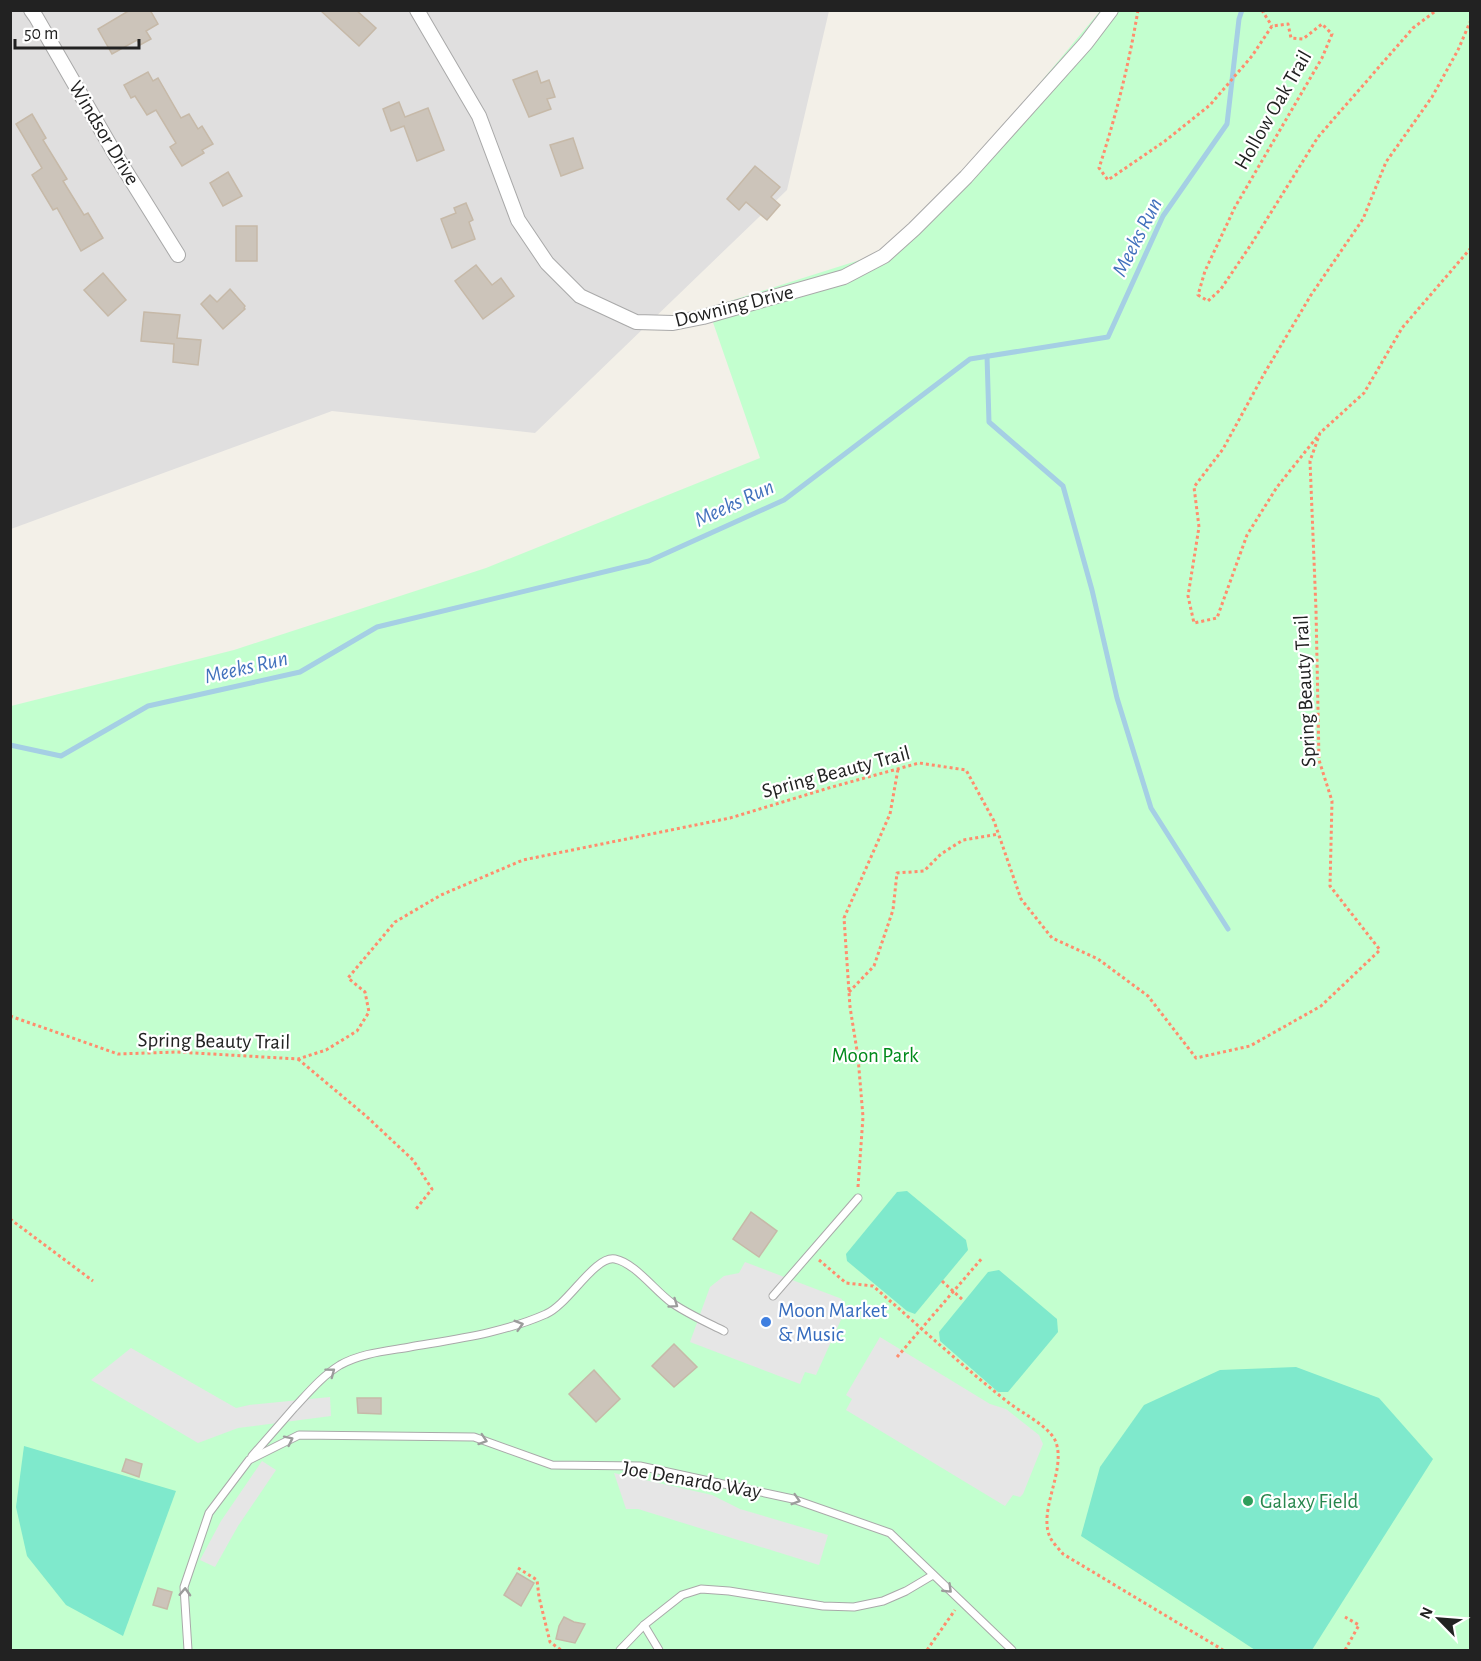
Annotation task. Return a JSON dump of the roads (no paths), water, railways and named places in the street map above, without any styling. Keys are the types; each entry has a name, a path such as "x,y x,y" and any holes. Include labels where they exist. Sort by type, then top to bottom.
{"street":[{"name":"Downing Drive","path":"417,10 479,116 518,220 547,263 580,296 636,322 673,323 703,317 844,277 884,256 914,230 966,177 1086,43 1111,10"},
{"name":"Windsor Drive","path":"37,12 115,154 178,255"}],"lane":[{"path":"773,1296 858,1198"},
{"path":"249,1460 319,1381 340,1365 362,1356 482,1335 529,1322 553,1311 603,1260 613,1258 625,1263 669,1301 689,1314 724,1331"},
{"name":"Joe Denardo Way","path":"188,1650 184,1587 209,1513 249,1460 298,1435 474,1437 552,1465 640,1466 793,1499 890,1533 1012,1650"},
{"path":"620,1650 644,1625 682,1595 700,1589 729,1591 823,1606 854,1607 883,1601 933,1575"},
{"path":"644,1625 659,1650"}],"waterway":[{"name":"Meeks Run","path":"10,745 61,756 148,706 300,672 377,627 649,561 784,500 970,359 1108,337 1163,216 1227,124 1239,19 1242,10"},
{"path":"987,356 989,422 1063,486 1092,590 1117,698 1151,808 1228,929"}],"place":[{"name":"Moon Market & Music","path":"766,1322"},
{"name":"Galaxy Field","path":"1248,1501"}],"park label":[{"name":"Moon Park","path":"875,1055"}]}
